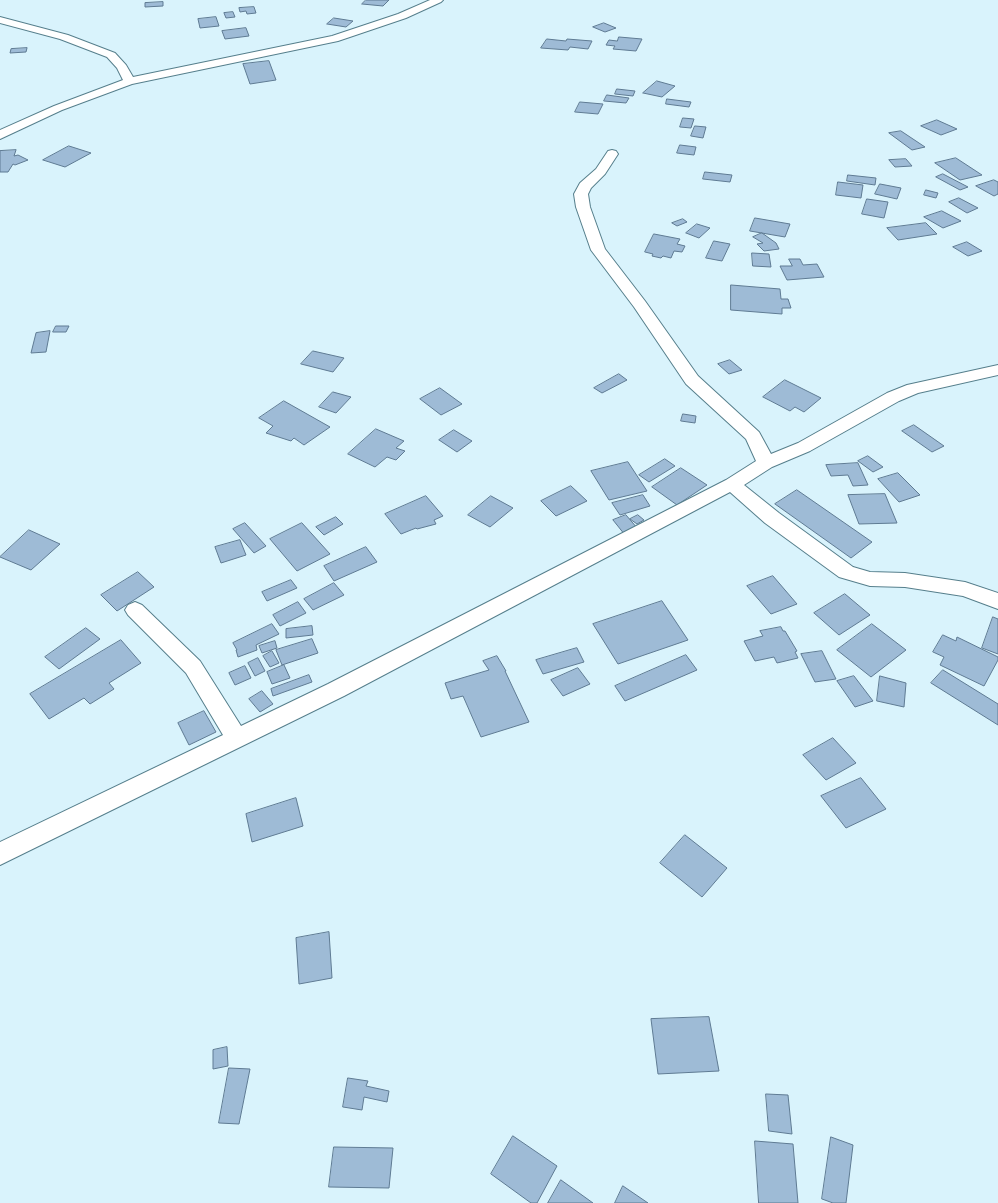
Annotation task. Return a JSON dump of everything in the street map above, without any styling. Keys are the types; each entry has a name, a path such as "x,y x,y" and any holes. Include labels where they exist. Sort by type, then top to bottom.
{"street":[{"path":"0,135 58,108 129,81 334,39 402,16 438,0"},
{"path":"0,20 64,37 111,55 122,67 129,81"},
{"path":"612,154 600,171 585,186 581,194 583,207 598,250 640,304 692,380 753,436 766,463"},
{"path":"0,854 344,686 732,484 766,463 804,447 900,394 941,382 998,370"},
{"path":"732,484 772,518 846,572 870,579 905,580 965,589 998,601"},
{"path":"135,610 193,667 237,739"}],"building":[{"path":"366,0 389,0 383,6 362,4"},
{"path":"163,2 163,6 145,7 145,3"},
{"path":"254,7 256,13 247,14 246,11 240,12 239,8"},
{"path":"233,12 235,17 226,18 224,13"},
{"path":"216,17 219,26 200,28 198,19"},
{"path":"334,18 353,21 346,27 327,24"},
{"path":"604,23 616,28 605,32 593,27"},
{"path":"246,28 249,36 225,39 222,31"},
{"path":"619,37 642,39 636,51 613,49 615,46 606,45 609,40 617,41"},
{"path":"547,39 592,41 588,49 570,47 568,50 541,48"},
{"path":"27,48 26,52 10,53 11,49"},
{"path":"269,61 276,80 250,84 243,64"},
{"path":"657,81 675,86 662,97 643,93"},
{"path":"617,89 635,91 633,96 615,94"},
{"path":"607,95 629,98 626,103 604,101"},
{"path":"667,99 691,102 689,107 666,104"},
{"path":"580,102 603,104 598,114 575,112"},
{"path":"683,118 694,119 691,128 680,127"},
{"path":"937,120 957,129 941,135 921,126"},
{"path":"695,126 706,127 703,138 691,136"},
{"path":"901,131 925,147 912,150 889,133"},
{"path":"680,145 696,147 694,155 677,153"},
{"path":"69,146 91,153 65,167 43,160"},
{"path":"16,150 14,156 18,155 28,160 15,165 13,164 8,172 0,172 0,151"},
{"path":"956,158 982,175 960,180 935,163"},
{"path":"906,159 912,166 895,167 889,160"},
{"path":"705,172 732,175 730,182 703,179"},
{"path":"943,174 968,187 960,190 936,177"},
{"path":"848,175 876,178 875,185 847,181"},
{"path":"994,180 998,182 998,194 994,196 976,186"},
{"path":"838,182 863,185 861,198 836,195"},
{"path":"880,184 901,188 897,199 875,194"},
{"path":"926,190 938,193 936,198 924,195"},
{"path":"959,198 978,208 967,213 949,202"},
{"path":"867,199 888,202 884,218 862,214"},
{"path":"942,211 961,221 943,228 924,217"},
{"path":"755,218 790,224 785,237 750,231"},
{"path":"683,219 687,222 677,226 672,223"},
{"path":"926,223 937,234 898,240 887,228"},
{"path":"697,224 710,228 699,238 686,233"},
{"path":"762,233 776,243 779,249 764,251 757,244 763,243 753,237"},
{"path":"654,234 680,239 677,244 685,246 682,252 674,251 671,258 663,256 661,258 652,256 653,254 645,252"},
{"path":"714,241 730,244 722,261 706,258"},
{"path":"967,242 982,251 968,256 953,247"},
{"path":"752,253 769,254 771,267 753,266"},
{"path":"789,259 800,259 803,265 817,264 824,277 787,280 780,266 792,266"},
{"path":"731,285 780,289 781,299 788,299 791,308 782,308 782,314 731,310"},
{"path":"56,326 69,326 66,332 53,332"},
{"path":"50,331 46,352 31,353 36,333"},
{"path":"313,351 344,358 333,372 301,364"},
{"path":"730,360 742,370 729,374 718,364"},
{"path":"619,374 627,380 602,393 594,388"},
{"path":"785,380 821,398 804,412 795,407 790,411 763,397"},
{"path":"440,388 462,404 441,415 420,399"},
{"path":"333,392 351,397 336,413 319,407"},
{"path":"284,401 330,427 304,445 294,438 291,441 266,433 273,426 259,418"},
{"path":"683,414 696,416 695,423 681,421"},
{"path":"914,425 944,446 932,452 902,431"},
{"path":"376,429 404,441 396,448 405,451 396,460 387,457 375,467 348,454"},
{"path":"454,430 472,441 457,452 439,440"},
{"path":"868,456 883,467 873,472 858,461"},
{"path":"665,459 675,466 649,482 639,475"},
{"path":"628,462 647,491 609,500 591,471"},
{"path":"858,463 868,485 853,486 848,475 831,476 826,465"},
{"path":"681,468 707,485 677,505 652,487"},
{"path":"898,473 920,495 899,502 878,479"},
{"path":"571,486 587,501 556,516 541,501"},
{"path":"797,490 872,542 851,558 775,504"},
{"path":"885,494 897,523 859,524 848,495"},
{"path":"643,495 650,506 620,515 612,503"},
{"path":"426,496 443,516 434,520 436,524 416,528 401,534 385,514"},
{"path":"491,496 513,508 490,527 468,515"},
{"path":"626,515 638,529 625,535 613,520"},
{"path":"638,515 644,520 637,524 630,519"},
{"path":"336,517 343,524 324,535 316,527"},
{"path":"245,523 266,546 254,553 233,529"},
{"path":"302,523 330,554 297,571 270,539"},
{"path":"29,530 60,544 31,570 0,557"},
{"path":"240,540 246,555 221,563 215,547"},
{"path":"366,547 377,562 334,581 324,566"},
{"path":"138,572 154,587 117,611 101,595"},
{"path":"773,576 797,604 771,614 747,586"},
{"path":"291,580 297,588 267,601 262,592"},
{"path":"334,583 344,595 313,610 304,599"},
{"path":"845,594 870,615 839,635 814,613"},
{"path":"662,601 688,640 618,664 593,624"},
{"path":"298,602 306,613 280,626 273,615"},
{"path":"993,617 998,619 998,654 982,648"},
{"path":"272,624 279,634 256,645 257,650 238,657 237,650 233,643"},
{"path":"872,624 906,650 871,677 837,650"},
{"path":"312,626 313,635 286,638 286,629"},
{"path":"781,627 797,651 795,652 798,658 777,663 774,657 755,661 744,641 763,636 760,631"},
{"path":"86,628 100,639 59,669 45,657"},
{"path":"943,635 956,641 957,637 998,657 998,660 984,686 940,665 944,657 933,652"},
{"path":"312,639 318,653 282,665 276,650"},
{"path":"121,640 141,663 109,683 114,689 90,704 84,698 49,719 30,694"},
{"path":"275,641 277,648 262,653 259,646"},
{"path":"577,648 584,662 543,674 536,660"},
{"path":"272,651 279,663 270,667 263,656"},
{"path":"822,651 836,679 815,682 801,654"},
{"path":"686,655 697,670 625,701 615,686"},
{"path":"497,656 506,671 529,722 481,737 463,696 451,699 445,683 489,670 483,661"},
{"path":"258,658 265,671 255,676 248,663"},
{"path":"284,665 290,678 272,684 267,672"},
{"path":"245,666 251,678 235,685 229,673"},
{"path":"578,668 590,684 563,696 551,680"},
{"path":"943,670 998,704 998,725 931,683"},
{"path":"309,675 312,682 273,696 271,689"},
{"path":"854,676 873,701 855,707 837,681"},
{"path":"880,676 906,683 904,707 877,701"},
{"path":"262,691 273,704 260,712 249,699"},
{"path":"204,711 216,732 189,745 178,723"},
{"path":"833,738 856,763 826,780 803,755"},
{"path":"861,778 886,809 846,828 821,796"},
{"path":"296,798 303,826 252,842 246,814"},
{"path":"685,835 727,868 702,897 660,863"},
{"path":"329,932 332,978 299,984 296,938"},
{"path":"709,1017 719,1071 658,1074 651,1019"},
{"path":"227,1047 228,1066 213,1069 213,1050"},
{"path":"229,1068 250,1069 239,1124 219,1123"},
{"path":"348,1078 368,1081 366,1086 389,1091 387,1102 364,1097 362,1110 343,1107"},
{"path":"766,1094 788,1095 792,1134 769,1131"},
{"path":"513,1136 557,1166 537,1203 531,1203 491,1174"},
{"path":"831,1137 853,1145 846,1203 833,1203 822,1199"},
{"path":"755,1141 793,1144 798,1203 759,1203"},
{"path":"334,1147 393,1148 389,1188 329,1187"},
{"path":"561,1180 593,1203 548,1203"},
{"path":"623,1186 648,1203 615,1203"}]}
